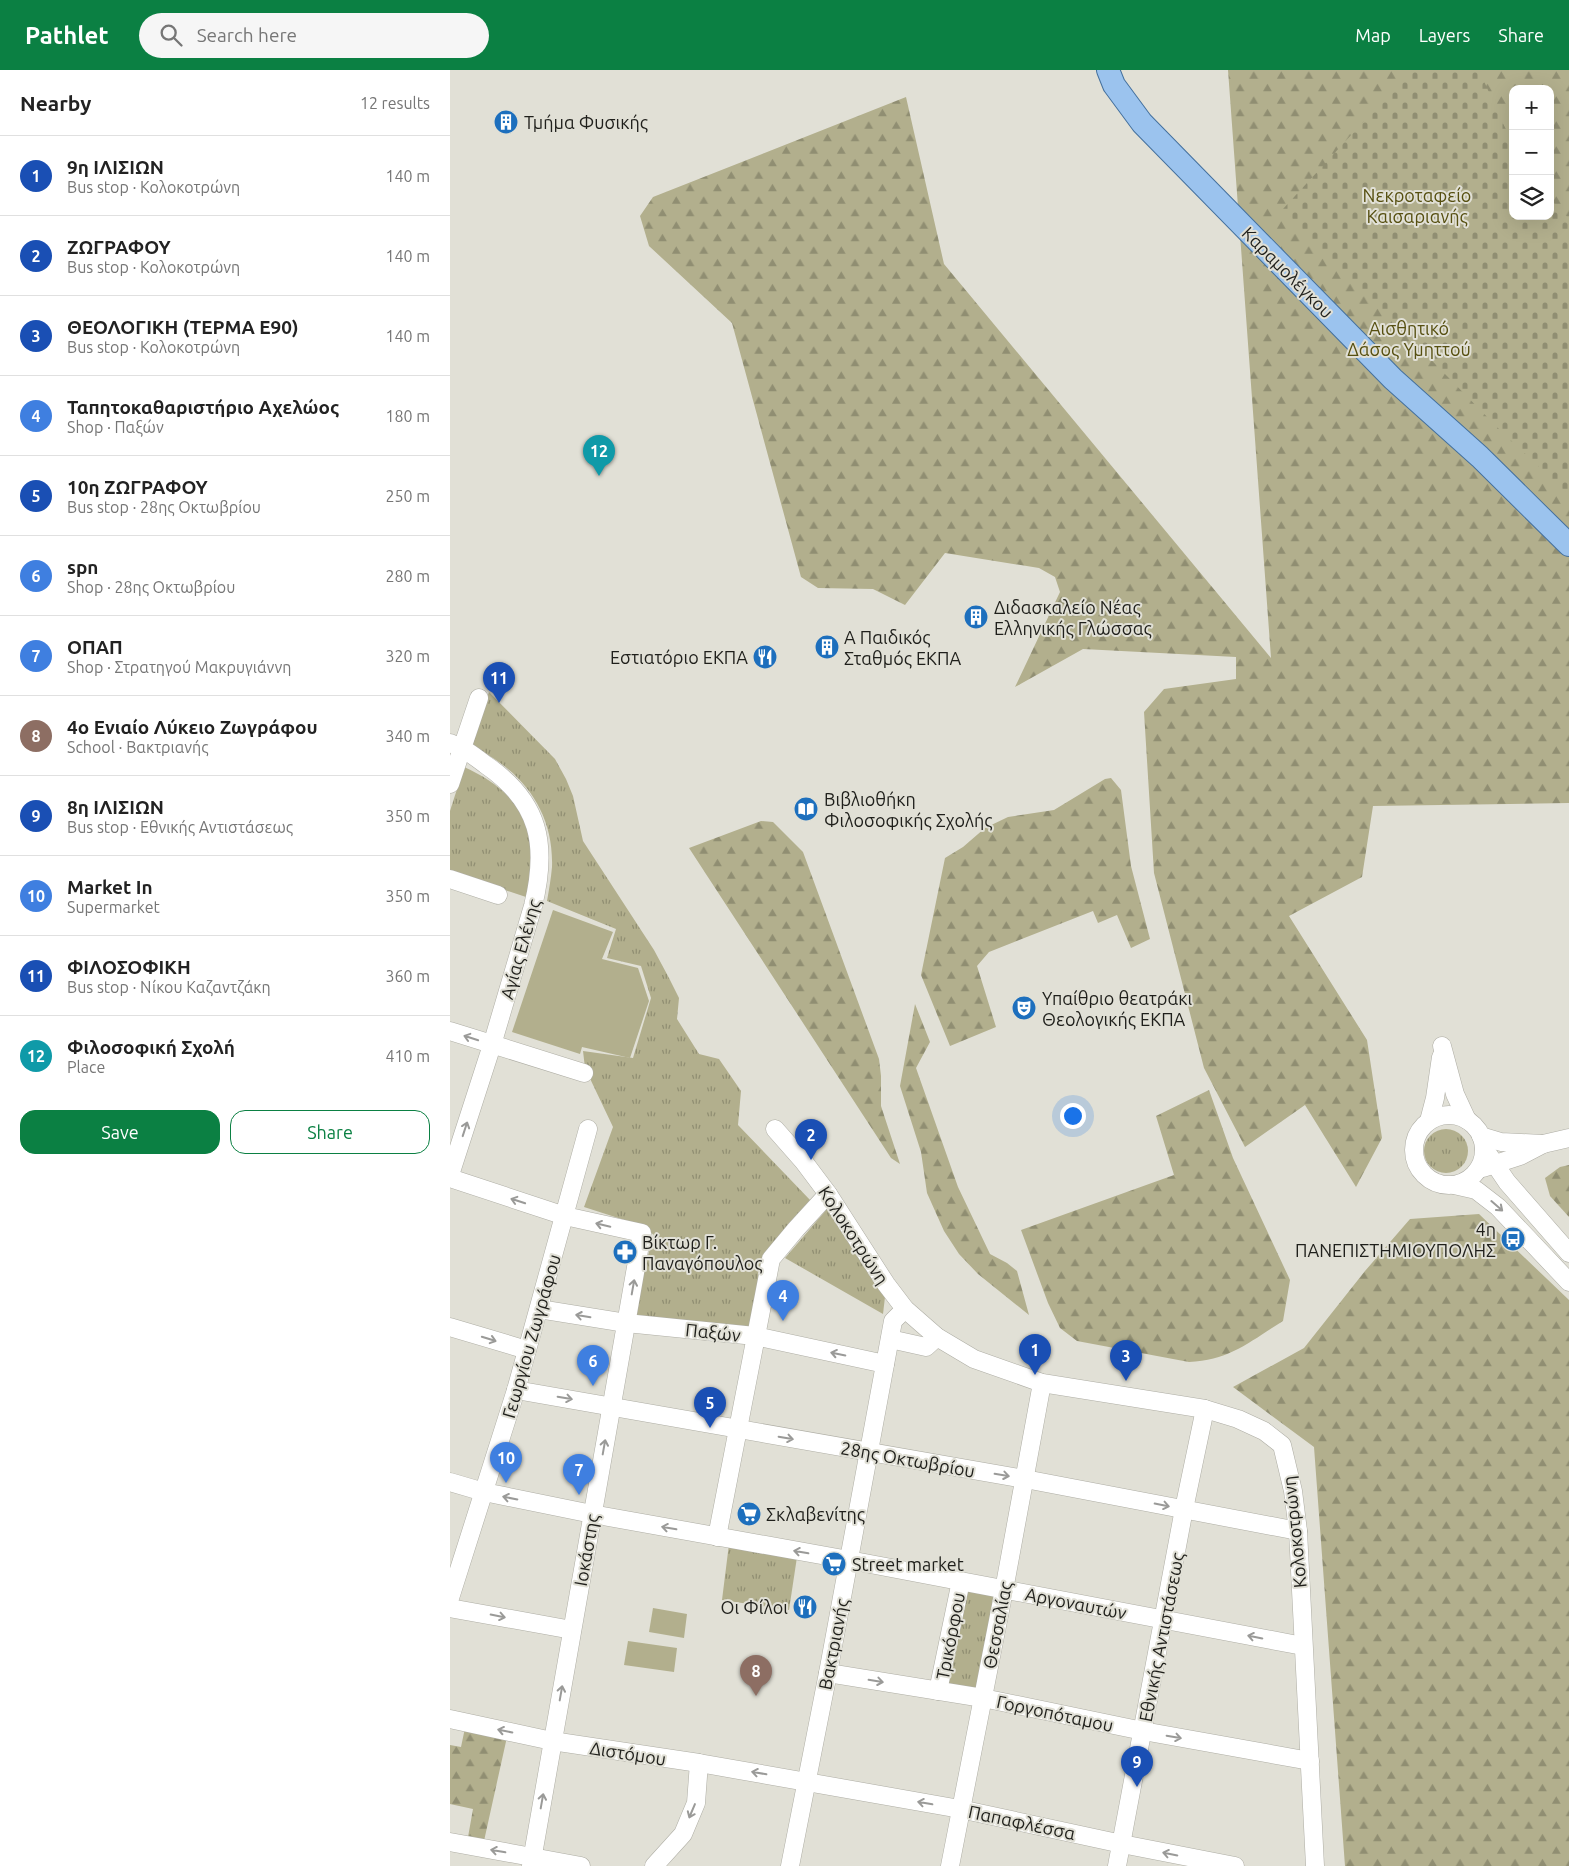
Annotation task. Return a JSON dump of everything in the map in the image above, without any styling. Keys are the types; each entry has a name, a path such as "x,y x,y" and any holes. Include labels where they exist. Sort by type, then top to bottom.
{"main road":[{"name":"Καραμολέγκου","path":"1108,70 1114,85 1142,123 1394,379 1480,457 1569,545"}],"street":[{"path":"450,784 456,745 479,698"},
{"name":"Αγίας Ελένης","path":"450,1177 492,1045 538,886 540,866 539,842 532,814 518,792 500,774 456,745"},
{"path":"450,879 498,895"},
{"path":"450,1031 584,1074"},
{"path":"1467,1120 1455,1094 1442,1046 1436,1098 1429,1120 1417,1134 1414,1150 1416,1164 1425,1176 1437,1183 1476,1190 1498,1207 1569,1282"},
{"path":"1429,1120 1441,1116 1454,1115 1467,1120 1475,1127 1482,1142 1485,1167 1507,1182 1569,1253"},
{"name":"Γεωργίου Ζωγράφου","path":"450,1598 516,1390 588,1129"},
{"name":"Κολοκοτρώνη","path":"775,1129 804,1162 828,1194 886,1284 905,1309 937,1337 974,1359 1042,1383 1205,1409 1246,1423 1264,1432 1282,1445 1293,1491 1298,1531 1315,1866"},
{"path":"1454,1185 1467,1180 1485,1167 1520,1156 1544,1144 1569,1138"},
{"path":"1482,1142 1544,1144"},
{"path":"1507,1182 1520,1156"},
{"path":"450,1177 564,1216"},
{"path":"717,1537 772,1259 828,1194"},
{"name":"Ιοκάστης","path":"531,1861 642,1233 564,1216"},
{"name":"Παξών","path":"539,1309 626,1323 756,1336 886,1364"},
{"name":"Βακτριανής","path":"790,1866 828,1673 867,1452 886,1364 893,1320 905,1309"},
{"path":"450,1327 527,1350"},
{"path":"890,1339 926,1347 937,1337"},
{"name":"Θεσσαλίας","path":"950,1866 1026,1479 1042,1383"},
{"name":"28ης Οκτωβρίου","path":"516,1390 1026,1479 1298,1531"},
{"name":"Εθνικής Αντιστάσεως","path":"1117,1866 1184,1509 1205,1409"},
{"name":"Αργοναυτών","path":"450,1482 484,1492 592,1514 849,1560 1303,1646"},
{"name":"Τρικόρφου","path":"938,1691 961,1581"},
{"path":"450,1608 572,1630"},
{"name":"Γοργοπόταμου","path":"828,1673 983,1698 1143,1731 1310,1761"},
{"name":"Διστόμου","path":"450,1719 552,1741 699,1763 807,1782"},
{"path":"654,1866 683,1834 696,1803 699,1763"},
{"name":"Παπαφλέσσα","path":"807,1782 960,1809 1225,1865"},
{"path":"450,1842 531,1861 581,1866"}],"green space":[{"name":"Αισθητικό Δάσος Υμηττού","path":"1228,70 1569,70 1569,803 1373,806 1362,877 1289,916 1367,1040 1382,1138 1356,1187 1305,1105 1245,1147 1204,1068 1154,873 1144,712 1164,689 1236,679 1236,657 1083,649 1015,687 1060,592 1055,577 1039,568 945,553 905,605 873,589 818,588 801,577 732,323 649,246 640,216 653,197 906,97 944,264 1271,658"},
{"name":"Νεκροταφείο Καισαριανής","path":"1411,70 1479,70 1509,137 1509,220 1554,220 1554,203 1569,219 1569,495 1499,429 1283,209"},
{"path":"489,692 555,759 573,796 583,841 654,950 679,998 677,1019 699,1054 719,1059 741,1091 738,1125 811,1201 768,1250 750,1329 630,1316 654,1235 640,1225 584,1207 613,1127 585,1068 583,1051 633,1058 651,998 641,966 607,958 616,929 547,901 552,867 551,846 547,827 540,809 518,778 487,754 469,745"},
{"path":"464,767 498,787 513,801 524,818 530,836 532,857 526,897 450,872 450,811"},
{"path":"1111,778 1121,790 1131,866 1150,939 1131,948 1117,915 1098,923 1093,911 989,952 977,966 996,1027 950,1046 921,975 945,858 963,847 985,828 1008,817 1054,810 1105,779"},
{"path":"761,821 773,822 803,852 879,1059 881,1106 900,1164 891,1158 689,848"},
{"path":"553,910 613,932 602,959 638,968 649,1001 630,1058 582,1047 580,1054 512,1032"},
{"path":"915,1004 930,1042 916,1068 958,1187 990,1254 1017,1271 1029,1315 978,1274 959,1254 944,1231 927,1193 921,1152 900,1086"},
{"path":"1209,1090 1233,1158 1290,1280 1283,1321 1239,1349 1203,1361 1189,1362 1077,1341 1060,1328 1048,1303 1021,1230 1174,1175 1156,1116"},
{"path":"1446,1129 1458,1133 1464,1139 1468,1151 1464,1163 1458,1169 1446,1173 1434,1169 1428,1163 1424,1151 1428,1139 1434,1133"},
{"path":"1569,1165 1569,1217 1550,1196 1545,1178 1560,1167"},
{"path":"827,1209 885,1297 883,1314 785,1258"},
{"path":"1479,1214 1569,1300 1569,1866 1345,1866 1314,1447 1233,1387 1304,1348 1365,1271 1410,1219"},
{"path":"729,1544 797,1557 789,1610 722,1600"},
{"path":"961,1581 1004,1590 983,1698 938,1691"},
{"path":"653,1608 687,1614 684,1638 649,1632"},
{"path":"628,1641 677,1648 674,1672 624,1665"},
{"path":"465,1728 507,1737 484,1841 468,1837 473,1809 450,1804 450,1745 461,1747"}],"place":[{"name":"Τμήμα Φυσικής","path":"506,122"},
{"name":"Φιλοσοφική Σχολή","path":"599,476"},
{"name":"Διδασκαλείο Νέας Ελληνικής Γλώσσας","path":"976,617"},
{"name":"Α Παιδικός Σταθμός ΕΚΠΑ","path":"827,647"},
{"name":"Εστιατόριο ΕΚΠΑ","path":"765,657"},
{"name":"ΦΙΛΟΣΟΦΙΚΗ","path":"499,703"},
{"name":"Βιβλιοθήκη Φιλοσοφικής Σχολής","path":"806,809"},
{"name":"Υπαίθριο θεατράκι Θεολογικής ΕΚΠΑ","path":"1024,1008"},
{"name":"ΖΩΓΡΑΦΟΥ","path":"811,1160"},
{"name":"4η ΠΑΝΕΠΙΣΤΗΜΙΟΥΠΟΛΗΣ","path":"1513,1239"},
{"name":"Βίκτωρ Γ. Παναγόπουλος","path":"625,1252"},
{"name":"Ταπητοκαθαριστήριο Αχελώος","path":"783,1321"},
{"name":"9η ΙΛΙΣΙΩΝ","path":"1035,1375"},
{"name":"ΘΕΟΛΟΓΙΚΗ (ΤΕΡΜΑ Ε90)","path":"1126,1381"},
{"name":"spn","path":"593,1386"},
{"name":"10η ΖΩΓΡΑΦΟΥ","path":"710,1428"},
{"name":"Market In","path":"506,1483"},
{"name":"ΟΠΑΠ","path":"579,1495"},
{"name":"Σκλαβενίτης","path":"749,1514"},
{"name":"Street market","path":"834,1564"},
{"name":"Οι Φίλοι","path":"805,1607"},
{"name":"4ο Ενιαίο Λύκειο Ζωγράφου","path":"756,1696"},
{"name":"8η ΙΛΙΣΙΩΝ","path":"1137,1787"}]}
